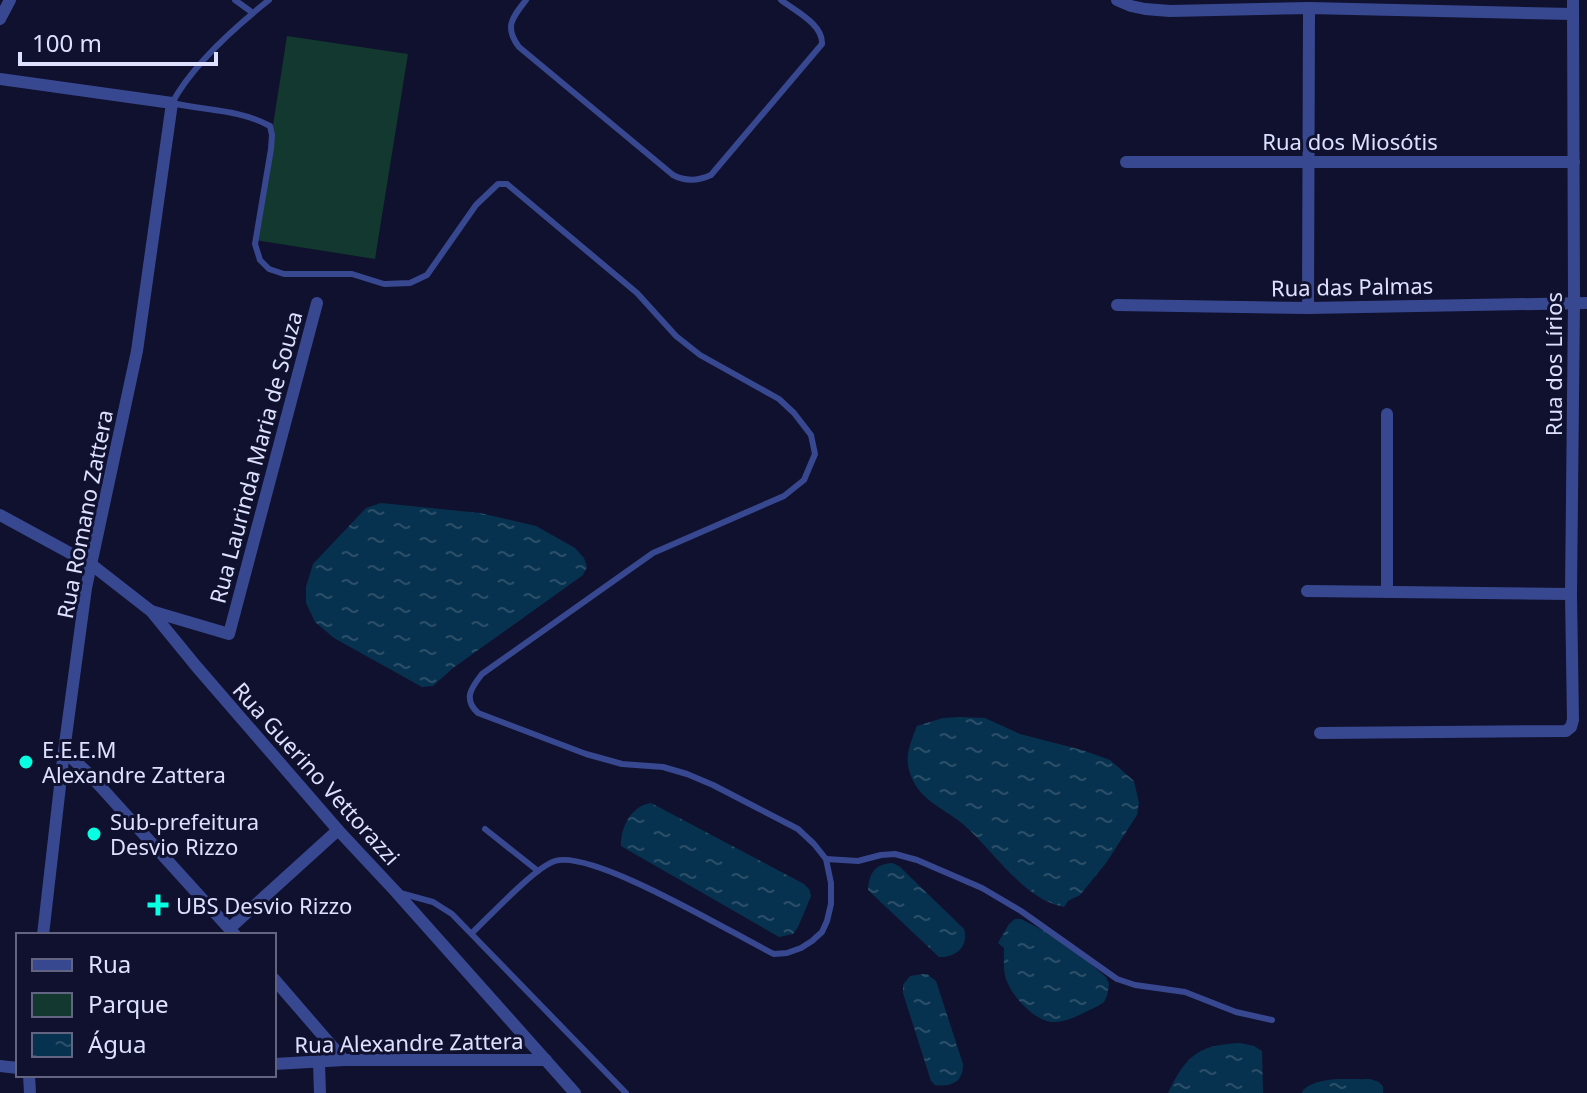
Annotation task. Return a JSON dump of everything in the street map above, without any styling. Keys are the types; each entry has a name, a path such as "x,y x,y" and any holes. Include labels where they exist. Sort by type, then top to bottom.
{"street":[{"path":"0,19 10,0"},
{"path":"1117,0 1145,9 1170,11 1573,7"},
{"name":"Rua dos Lírios","path":"1320,733 1566,731 1571,727 1571,594 1581,303 1574,162 1573,7"},
{"path":"1308,308 1309,8"},
{"path":"0,79 172,103"},
{"name":"Rua Romano Zattera","path":"43,933 86,588 137,351 172,103"},
{"name":"Rua dos Miosótis","path":"1126,162 1574,162"},
{"name":"Rua Laurinda Maria de Souza","path":"151,611 229,634 317,303"},
{"name":"Rua das Palmas","path":"1117,305 1308,308 1581,303"},
{"path":"1387,414 1387,592"},
{"name":"Rua Guerino Vettorazzi","path":"0,515 92,565 151,611 338,830 575,1093"},
{"path":"1307,591 1571,594"},
{"path":"64,751 89,774 232,932 338,830"},
{"path":"276,981 344,1060"},
{"name":"Rua Alexandre Zattera","path":"276,1064 344,1060 546,1060"},
{"path":"319,1063 320,1093"}],"lane":[{"path":"235,0 253,13"},
{"path":"269,0 213,51 181,86 172,103 241,113 270,126 271,149 255,244 260,260 269,269 284,274 352,274 384,284 410,283 427,275 483,197 498,184 507,184 637,293 676,336 700,355 779,399 811,435 815,454 804,480 784,496 653,553 482,674 471,688 469,700 478,713 586,754 622,764 663,767 687,774 798,829 826,859 831,904 822,932 801,948 774,954 632,879 576,860 556,860 538,871 472,933"},
{"path":"526,0 513,15 510,24 513,39 519,47 673,175 698,181 711,175 822,44 821,32 781,0"},
{"path":"485,829 538,871"},
{"path":"826,859 858,861 895,854 917,860 982,888 1021,911 1117,979 1135,985 1185,992 1236,1012 1272,1020"},
{"path":"396,892 433,902 452,914 626,1093"}],"green space":[{"path":"287,36 408,54 375,259 255,240"}],"water":[{"path":"381,503 480,513 536,526 575,548 587,567 583,575 453,668 433,686 422,687 334,638 315,622 306,603 306,587 313,564 366,508"},
{"path":"943,718 985,718 1020,734 1110,760 1134,781 1139,803 1137,815 1106,863 1080,895 1064,907 1049,902 1022,884 964,825 916,786 909,770 908,756 917,726"},
{"path":"651,803 804,884 811,896 793,934 779,937 621,846 622,832 632,813"},
{"path":"892,863 899,866 964,929 965,941 956,953 939,957 868,890 874,870"},
{"path":"1015,919 1021,919 1062,940 1106,977 1109,984 1104,1002 1077,1016 1056,1022 1041,1019 1026,1008 1006,979 1004,948 998,943"},
{"path":"927,974 936,981 963,1064 959,1079 947,1085 935,1085 931,1081 903,993 903,985 910,976"},
{"path":"1240,1043 1262,1051 1263,1093 1168,1093 1187,1061 1195,1055 1213,1046"},
{"path":"1370,1079 1379,1082 1383,1093 1302,1093 1310,1085 1326,1080"}],"place":[{"name":"E.E.E.M Alexandre Zattera","path":"26,762"},
{"name":"Sub-prefeitura Desvio Rizzo","path":"94,834"},
{"name":"UBS Desvio Rizzo","path":"158,905"}]}
